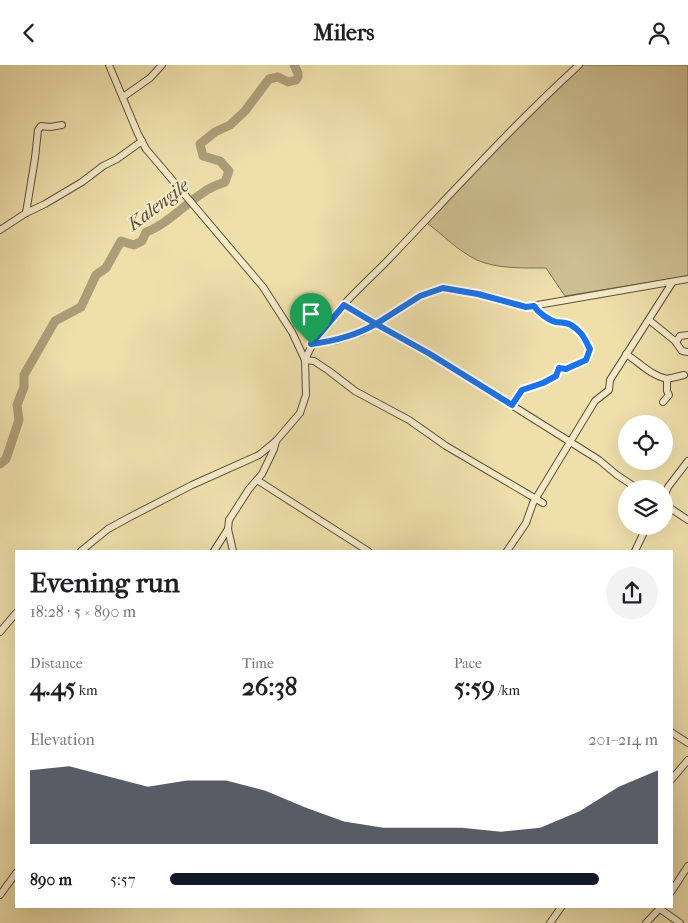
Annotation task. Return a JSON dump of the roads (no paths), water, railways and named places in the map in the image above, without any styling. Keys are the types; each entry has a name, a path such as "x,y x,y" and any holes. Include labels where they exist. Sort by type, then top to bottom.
{"street":[{"path":"82,550 108,529 128,517 192,485 259,455 276,441 300,413 306,395 304,360 292,332 263,287 151,155 142,141 109,65"},
{"path":"123,97 150,78 162,65"},
{"path":"304,360 311,344 344,305 524,116 579,65"},
{"path":"26,213 36,158 38,129 41,126 62,125"},
{"path":"0,231 26,213 46,204 82,182 142,141"},
{"path":"311,344 338,340 362,332 420,296 443,288 478,294 526,307 688,279"},
{"path":"509,550 526,523 536,499 595,401 609,391 610,380 672,283"},
{"path":"344,305 430,354 512,405 599,460 624,480"},
{"path":"512,405 522,390 543,383 556,376 559,368 566,369 586,360 590,349 583,334 577,329 565,322 548,319 534,306"},
{"path":"649,320 676,342 682,351 688,352"},
{"path":"676,342 680,336 688,335"},
{"path":"626,354 647,371 667,379 684,375"},
{"path":"304,360 314,361 355,391 410,420 446,446 543,503"},
{"path":"663,402 668,395 667,379"},
{"path":"233,550 228,529 229,520 269,462 276,441"},
{"path":"673,480 688,461"},
{"path":"258,480 366,550"},
{"path":"673,510 688,520"},
{"path":"215,550 228,529"},
{"path":"635,550 643,535"},
{"path":"0,632 15,614"},
{"path":"673,733 688,743"},
{"path":"673,778 688,761"},
{"path":"673,889 688,866"},
{"path":"0,895 15,874"},
{"path":"550,923 561,908"},
{"path":"646,923 660,908"},
{"path":"662,908 680,923"}],"waterway":[{"name":"Kalengile","path":"0,464 6,459 19,420 17,405 24,387 24,375 55,321 81,307 96,275 106,268 121,241 134,245 142,241 146,232 161,224 206,190 225,182 229,171 220,161 203,156 200,144 215,132 230,125 245,111 269,79 278,77 288,82 296,80 298,73 294,65"}]}
